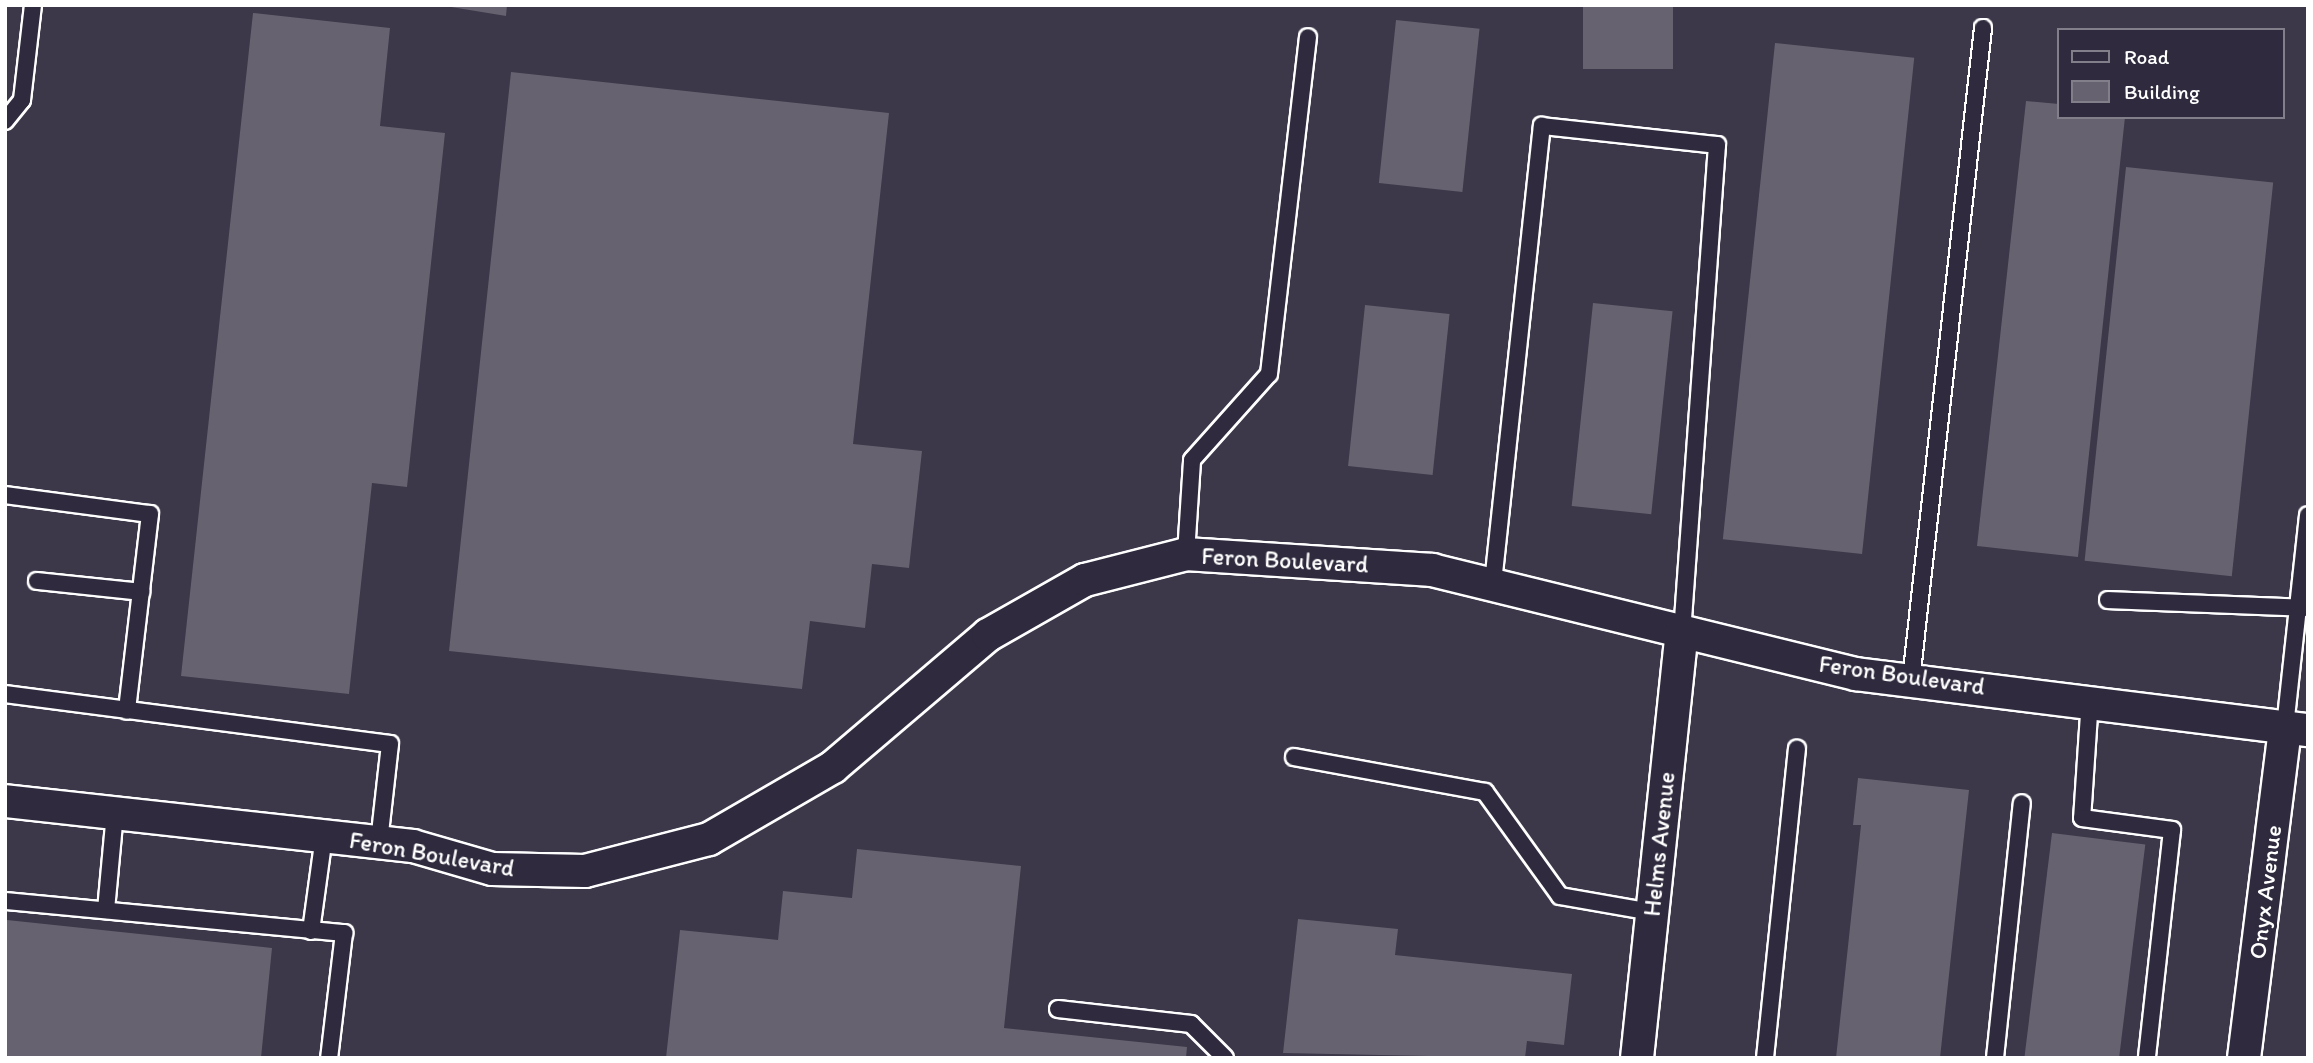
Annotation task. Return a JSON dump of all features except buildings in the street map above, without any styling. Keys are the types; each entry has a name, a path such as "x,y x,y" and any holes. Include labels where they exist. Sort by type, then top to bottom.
{"street":[{"name":"Feron Boulevard","path":"5,801 379,842 492,869 585,871 709,839 833,767 988,635 1085,580 1186,554 1432,570 1856,674 2090,699 2296,728"},
{"name":"Helms Avenue","path":"1637,1058 1682,631"},
{"name":"Onyx Avenue","path":"2244,1058 2296,728"}],"lane":[{"path":"5,121 22,100 33,5"},
{"path":"1911,680 1983,28"},
{"path":"1186,554 1192,460 1269,374 1308,37"},
{"path":"1493,583 1542,126 1717,145 1682,631"},
{"path":"5,495 150,514 127,711"},
{"path":"2296,728 2305,607 2308,515"},
{"path":"37,581 141,592"},
{"path":"2108,600 2305,607"},
{"path":"5,694 390,744 379,842"},
{"path":"2090,699 2082,818 2172,830 2147,1058"},
{"path":"1765,1058 1797,749"},
{"path":"1294,757 1485,792 1560,896 1652,912"},
{"path":"1995,1058 2022,803"},
{"path":"106,910 115,813"},
{"path":"311,930 324,836"},
{"path":"5,901 344,933 329,1058"},
{"path":"1058,1009 1191,1024 1225,1058"}]}
